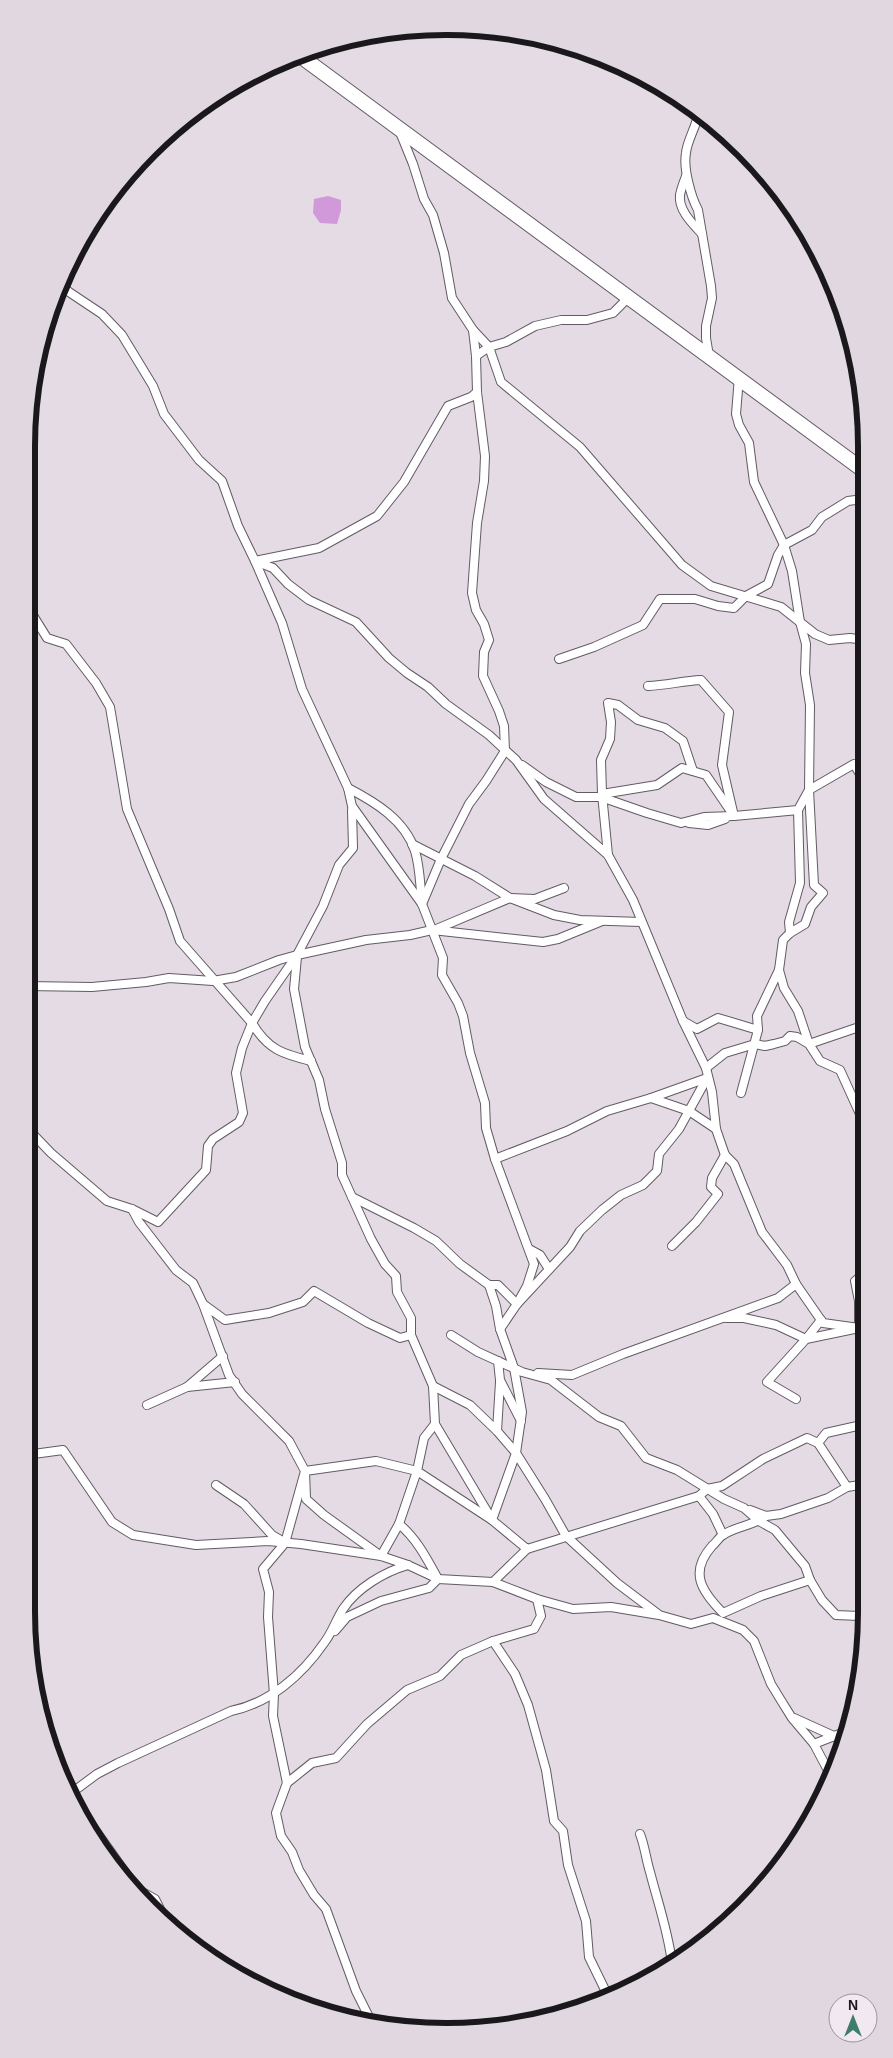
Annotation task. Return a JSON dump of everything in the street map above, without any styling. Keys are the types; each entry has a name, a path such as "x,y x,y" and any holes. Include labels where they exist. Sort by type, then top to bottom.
{"highway":[{"path":"306,60 858,466"}],"street":[{"path":"697,120 686,152 692,200 698,210 711,286 712,298 706,326 709,356"},
{"path":"398,128 413,164 424,199 433,215 444,254 452,298 472,330 489,346 501,382 580,447 682,565 711,586 781,607 815,634 829,640 858,639"},
{"path":"687,169 680,195 681,205 690,221 702,234"},
{"path":"35,1137 51,1154 107,1201 132,1209 158,1222 206,1170 208,1146 213,1139 239,1122 243,1113 236,1073 242,1048 252,1023 297,955 323,906 339,866 353,848 354,818 348,788 302,689 282,623 238,526 222,481 199,460 164,414 153,386 122,336 102,314 66,289"},
{"path":"476,356 489,346 506,342 535,326 561,320 587,320 613,313 630,298"},
{"path":"422,904 441,859 468,804 486,781 505,751 504,726 483,676 484,652 489,640 484,624 476,610 472,593 477,523 484,481 485,456 472,330"},
{"path":"739,378 736,414 739,425 749,443 754,482 784,545 792,571 800,622 806,644 805,673 810,705 810,790 814,886 823,894 811,907 805,924 790,933 783,940 779,970 756,1016 758,1030 741,1093"},
{"path":"255,561 319,548 377,516 404,482 448,406 471,397 477,392"},
{"path":"559,659 594,647 642,625 660,600 695,599 718,606 734,608 746,596 768,584 778,555 784,545 812,530 822,517 848,501 858,499"},
{"path":"255,561 273,568 288,584 309,600 356,622 401,668 489,735 505,751 546,782 576,797 602,795 657,785 682,768 706,775 734,816"},
{"path":"35,619 46,638 66,644 96,683 110,707 127,809 169,908 180,941 252,1023 260,1037 282,1053 311,1062"},
{"path":"648,686 702,680 729,712 722,764 734,816"},
{"path":"608,855 602,795 601,760 610,739 611,722 608,703 618,705 638,720 665,728 683,741 693,771"},
{"path":"516,760 544,799 608,855 633,900 683,1020 706,1068 712,1092 716,1128 724,1154 734,1164 762,1232 787,1265 796,1284 823,1323 858,1328"},
{"path":"790,933 788,922 800,883 798,810 810,790 854,764 858,771"},
{"path":"348,788 374,801 384,809 409,836 416,853 422,904 443,958 442,975 463,1016 470,1053 485,1103 486,1128 495,1159 534,1264 527,1286 500,1329"},
{"path":"602,795 647,813 681,823 708,825 734,816 798,810"},
{"path":"352,806 422,904"},
{"path":"412,844 475,876 510,898 554,915 602,922 641,922"},
{"path":"35,986 92,987 170,978 214,981 236,977 297,955 366,940 410,935 432,930 510,898 535,899 564,888"},
{"path":"432,930 543,942 558,939 602,922"},
{"path":"297,955 294,989 305,1047 319,1080 325,1109 342,1163 342,1175 385,1264 396,1276 397,1292 410,1318 411,1335 433,1386 435,1424 492,1520"},
{"path":"779,970 784,988 798,1011 809,1044 820,1061 840,1070 858,1110"},
{"path":"683,1020 697,1029 718,1018 758,1030"},
{"path":"706,1068 725,1054 754,1044 765,1046 785,1041 790,1036 797,1037 809,1044 858,1026"},
{"path":"495,1159 567,1131 607,1111 707,1078"},
{"path":"517,1304 570,1247 580,1231 602,1210 621,1195 643,1185 657,1171 659,1154 679,1129 707,1078"},
{"path":"651,1098 689,1111 716,1128"},
{"path":"672,1246 696,1222 718,1194 711,1187 712,1178 724,1154"},
{"path":"352,1197 436,1241 460,1264 489,1286 496,1306 500,1329 514,1368 522,1412 516,1453 492,1520"},
{"path":"132,1209 176,1270 193,1283 204,1304 229,1375 256,1409 289,1440 306,1471 306,1499 324,1515 381,1556"},
{"path":"529,1249 540,1255 549,1269"},
{"path":"858,1279 855,1281 858,1296"},
{"path":"533,1373 572,1375 720,1318 778,1298 796,1284"},
{"path":"489,1286 498,1285 517,1304"},
{"path":"204,1304 225,1320 269,1313 303,1302 314,1291 368,1323 400,1338 411,1335"},
{"path":"720,1318 744,1318 776,1325 806,1339 858,1328"},
{"path":"796,1399 767,1382 821,1320"},
{"path":"451,1335 478,1352 514,1368 551,1380 600,1417 621,1426 646,1458 677,1470 707,1489 763,1518 805,1566 810,1580 822,1600 836,1615 858,1616"},
{"path":"147,1405 186,1387 222,1356"},
{"path":"497,1431 500,1380 498,1361"},
{"path":"500,1380 521,1421"},
{"path":"186,1387 235,1382"},
{"path":"433,1386 470,1405 497,1431 516,1453 566,1536 617,1583 660,1615"},
{"path":"381,1556 399,1524 417,1472 424,1438 435,1424"},
{"path":"818,1443 826,1433 858,1426"},
{"path":"494,1582 527,1549 699,1496 707,1489 722,1486 762,1458 799,1440 807,1438 818,1443 847,1487"},
{"path":"35,1453 63,1450 112,1522 134,1535 196,1545 268,1542 301,1544 381,1556 408,1565 438,1580 494,1582 537,1599 573,1609 611,1607 660,1615 691,1624 713,1618 761,1596 810,1580"},
{"path":"306,1471 376,1461 417,1472 492,1520 527,1549"},
{"path":"287,1783 273,1716 274,1694 269,1647 269,1592 262,1569 285,1544 306,1471"},
{"path":"216,1484 244,1504 272,1535 285,1544"},
{"path":"723,1613 714,1604 701,1584 699,1573 702,1557 723,1535 763,1518 828,1498 847,1487 858,1486"},
{"path":"699,1496 713,1514 723,1535"},
{"path":"399,1524 415,1540 438,1580"},
{"path":"325,1642 343,1608 364,1587 392,1570 408,1565"},
{"path":"76,1791 97,1774 155,1744 245,1708 274,1694 299,1674 347,1617 381,1601 429,1588 438,1580"},
{"path":"369,2015 356,1991 326,1909 314,1895 299,1870 292,1852 281,1836 276,1813 287,1783 312,1763 336,1758 367,1724 407,1690 440,1676 461,1655 493,1641 534,1629 541,1616 537,1599"},
{"path":"713,1618 743,1630 754,1641 771,1684 792,1718 814,1744 827,1769"},
{"path":"493,1641 515,1674 528,1705 546,1770 554,1821 563,1830 568,1865 586,1920 590,1956 606,1991"},
{"path":"792,1718 836,1737"},
{"path":"814,1744 836,1737"},
{"path":"640,1834 646,1848 647,1864 663,1914 671,1957"}],"shaded area":[{"path":"328,196 341,200 341,210 337,224 320,223 313,213 314,199"}]}
